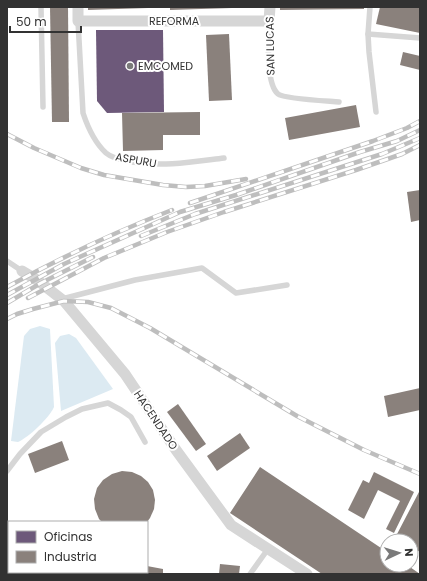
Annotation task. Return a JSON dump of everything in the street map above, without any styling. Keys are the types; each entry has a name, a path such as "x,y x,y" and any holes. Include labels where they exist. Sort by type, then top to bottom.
{"street":[{"name":"ASPURU","path":"78,7 78,21"},
{"name":"SAN LUCAS","path":"270,7 270,21"},
{"name":"REFORMA","path":"78,21 270,21"},
{"name":"HACENDADO","path":"22,271 37,280 62,299 125,374 176,450 231,525 307,574"}],"lane":[{"path":"41,7 43,107"},
{"path":"370,7 368,34 369,52 376,112"},
{"name":"ASPURU","path":"78,21 83,114 87,126 95,140 106,153 112,157 122,160 162,165 224,158"},
{"name":"SAN LUCAS","path":"270,21 269,72 272,85 278,94 286,97 339,102"},
{"path":"368,34 420,38"},
{"name":"HACENDADO","path":"7,261 22,271"},
{"path":"62,299 135,280 202,268 236,293 287,285"},
{"path":"7,471 20,454 41,432 71,414 93,406 108,404 121,410 131,417 145,442"},
{"path":"250,574 268,548"}],"shaded area":[{"path":"40,326 50,329 54,407 43,422 28,436 18,442 11,441 24,336 30,329"},
{"path":"69,334 76,338 113,389 61,411 55,343 60,336"}],"building: Oficinas":[{"name":"EMCOMED","path":"96,30 163,30 164,112 107,113 97,101"}],"building: Industria":[{"path":"50,7 68,7 69,122 52,122"},
{"path":"88,7 148,7 148,8 88,10"},
{"path":"170,7 232,7 232,8 170,10"},
{"path":"280,7 364,7 364,9 280,10"},
{"path":"380,7 420,7 420,33 376,24"},
{"path":"229,34 232,100 209,101 206,35"},
{"path":"403,52 420,56 420,70 400,65"},
{"path":"356,105 360,127 289,140 285,118"},
{"path":"200,112 200,135 163,135 163,150 123,151 122,113"},
{"path":"420,190 420,220 411,222 407,192"},
{"path":"420,388 420,410 388,417 384,396"},
{"path":"178,404 206,444 196,451 167,412"},
{"path":"240,433 250,448 217,471 207,456"},
{"path":"62,441 69,460 35,473 28,454"},
{"path":"260,467 379,547 379,573 420,574 322,574 230,513"},
{"path":"122,471 132,472 141,476 148,482 153,490 155,500 154,509 148,521 101,521 99,519 95,509 94,499 97,488 103,480 112,474"},
{"path":"374,472 414,492 394,533 386,529 400,501 378,490 364,519 348,510 363,480 369,483"},
{"path":"420,490 420,552 419,533 398,533"},
{"path":"220,564 240,566 239,574 219,574"},
{"path":"148,566 163,569 163,574 123,574 148,573"}],"railway":[{"path":"190,203 373,141 407,128 420,121"},
{"path":"7,295 64,264 180,212 236,195 360,152 397,141 420,130"},
{"path":"7,134 34,148 81,168 104,175 163,185 186,187 205,186 246,179"},
{"path":"141,236 195,214 382,154 420,138"},
{"path":"28,298 104,258 167,232 224,212 356,170 402,154 420,145"},
{"path":"7,287 88,246 172,210"},
{"path":"7,303 41,283 93,257"},
{"path":"7,319 17,314 64,301 88,302 111,308 150,328 297,416 364,450 420,474"}],"place":[{"name":"EMCOMED","path":"130,66"}]}
